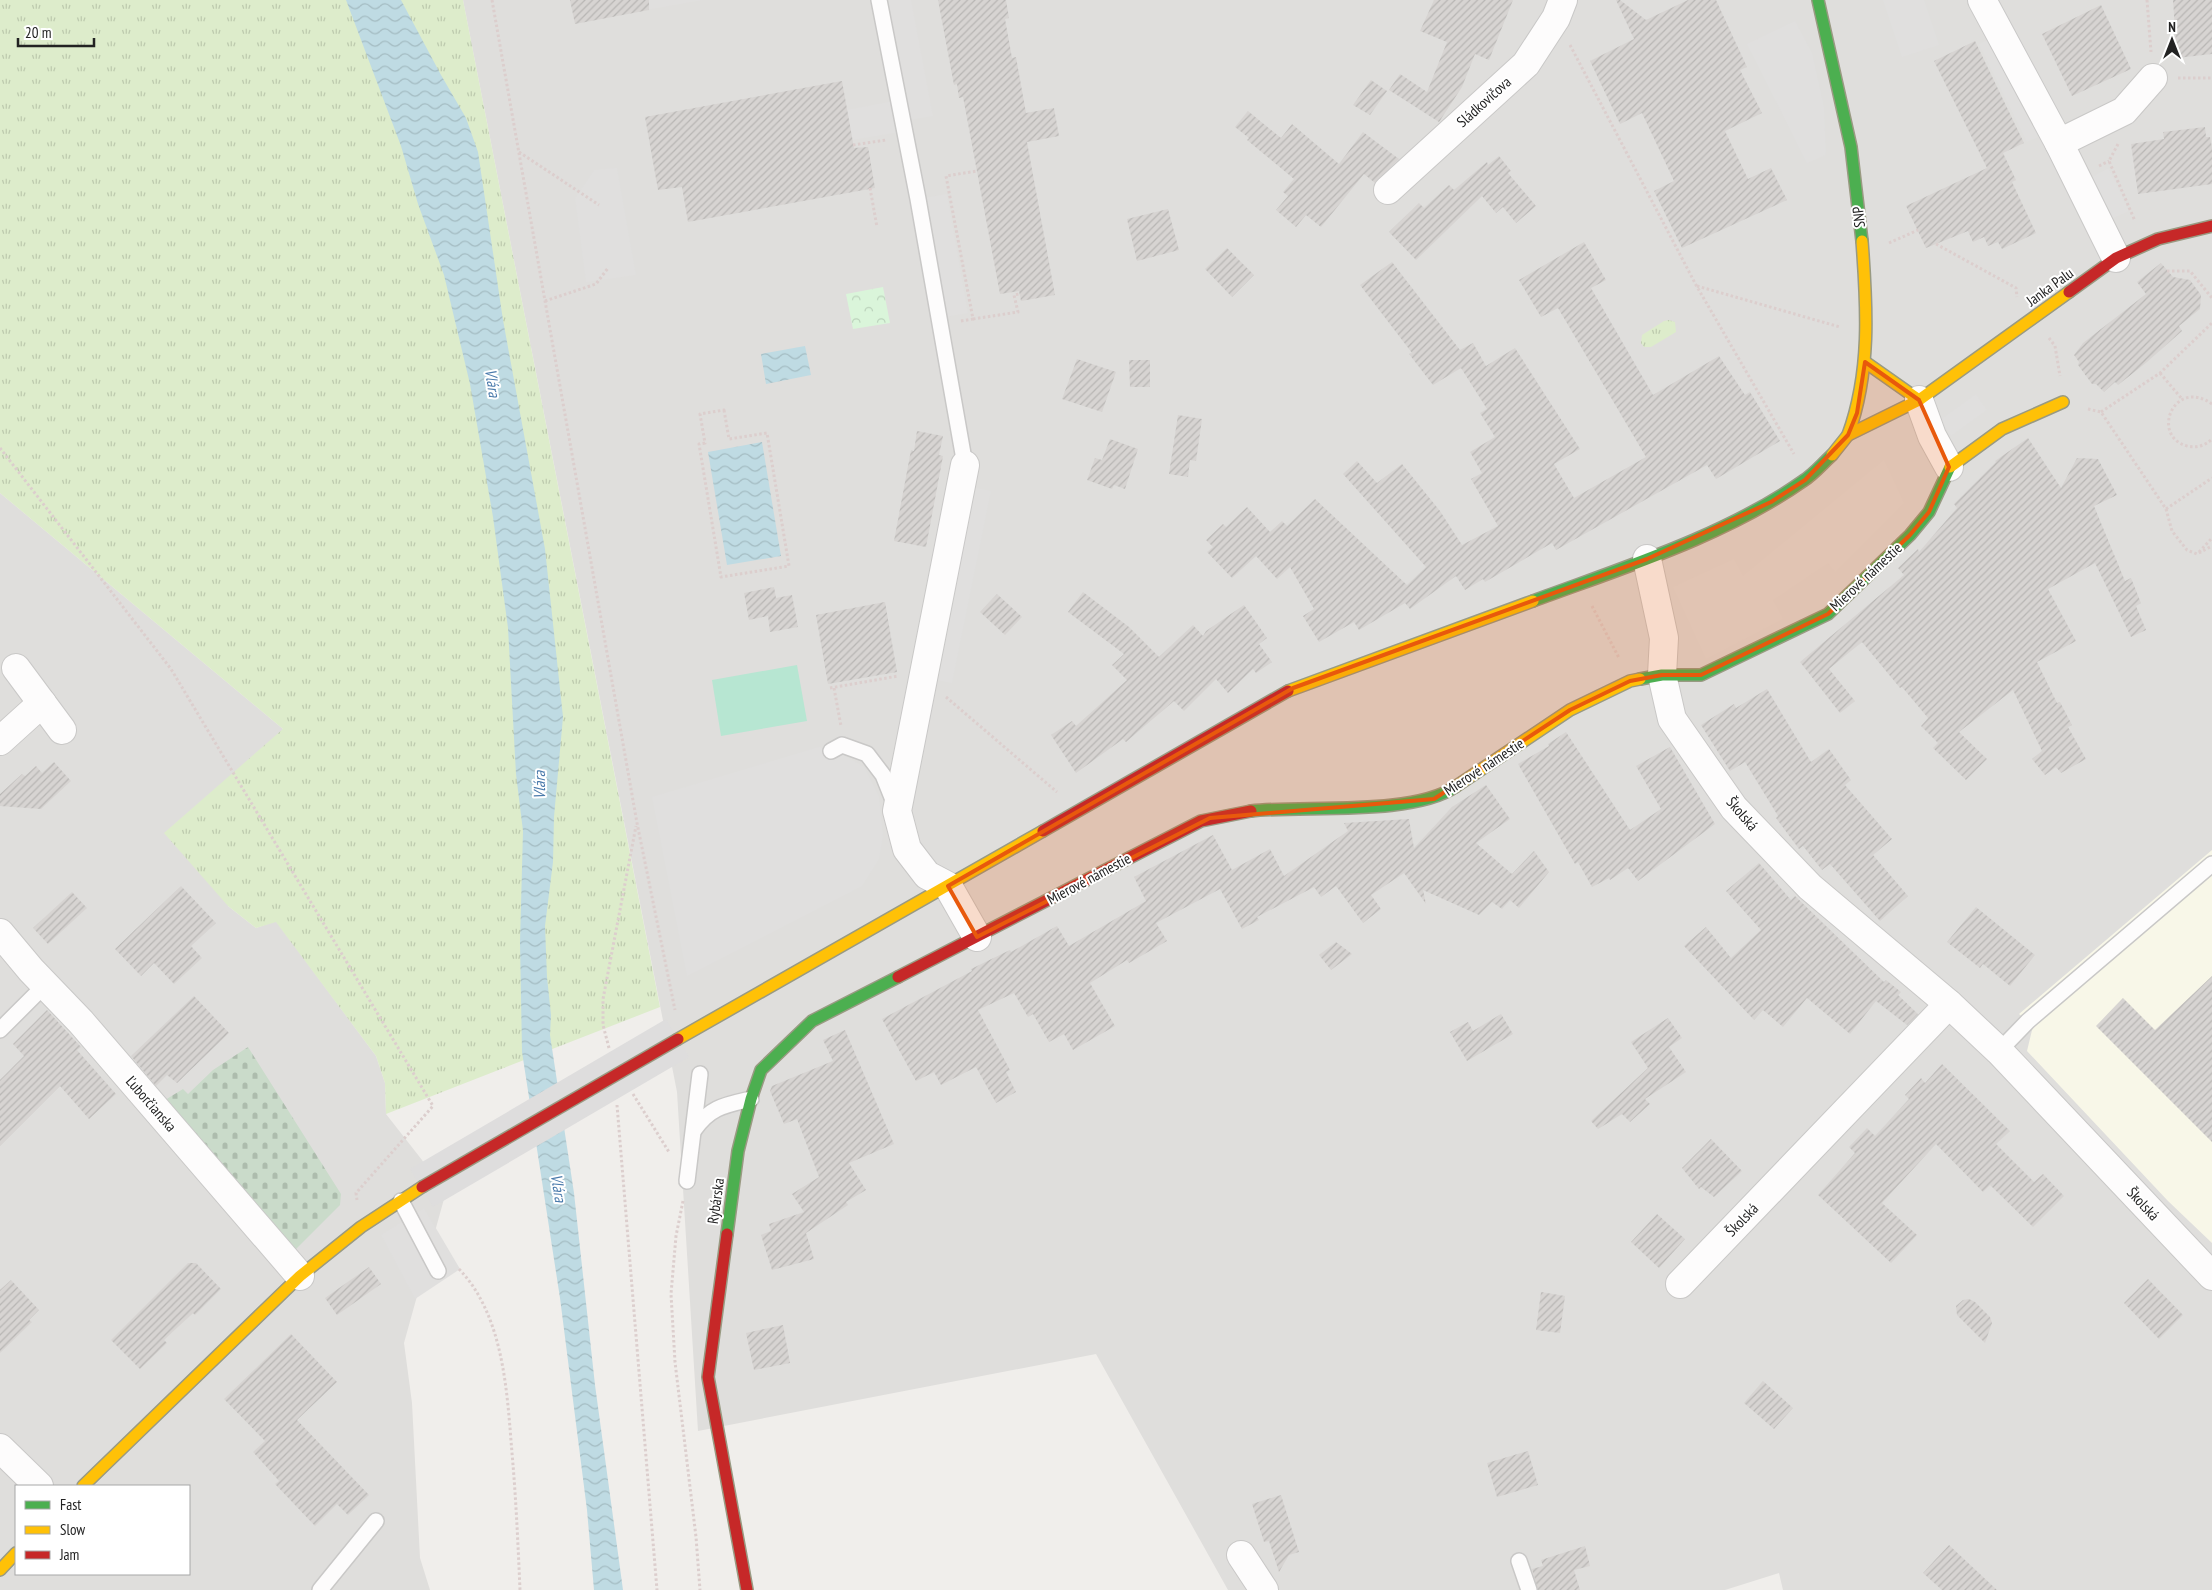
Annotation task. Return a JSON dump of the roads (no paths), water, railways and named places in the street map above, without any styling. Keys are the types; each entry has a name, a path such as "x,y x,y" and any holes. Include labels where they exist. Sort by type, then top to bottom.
{"main road":[{"name":"SNP","path":"1818,0 1854,167 1863,255 1867,331 1865,362 1857,413 1848,435"},
{"name":"Janka Palu","path":"1919,400 2116,258 2158,240 2212,226"},
{"path":"84,1485 300,1276 361,1227 422,1187 1293,688 1647,559 1733,522 1771,502 1805,480 1832,454 1848,435 1919,400 1865,362"},
{"name":"Mierové námestie","path":"977,938 1200,821 1266,811 1396,805 1434,799 1448,792 1570,710 1630,681 1662,675 1700,675 1828,614 1910,536 1929,512 1946,475 2002,429 2063,402"},
{"name":"Rybárska","path":"747,1590 708,1377 738,1151 751,1099 761,1070 812,1021 977,938"},
{"path":"0,1570 15,1554"}],"street":[{"path":"1982,0 2059,143 2116,258"},
{"name":"Sládkovičova","path":"1388,190 1526,64 1559,9"},
{"path":"2059,143 2124,111 2153,78"},
{"path":"1919,400 1946,475"},
{"path":"965,465 897,811 907,849 927,875 948,886 977,938"},
{"name":"Školská","path":"1647,559 1664,638 1662,675 1672,720 1734,808 1810,887 1949,1004 1999,1051 2212,1276"},
{"path":"16,668 62,730"},
{"path":"0,741 42,703"},
{"name":"Ľuborčianska","path":"0,933 45,985 81,1022 300,1276"},
{"name":"Školská","path":"1680,1284 1949,1004"},
{"path":"0,1448 38,1485"},
{"path":"1242,1555 1264,1590"}],"lane":[{"path":"879,0 906,137 965,465"},
{"path":"838,748 867,754 875,762 883,775 897,811"},
{"path":"1999,1051 2028,1021 2212,864"},
{"path":"0,1030 45,985"},
{"path":"687,1181 700,1074"},
{"path":"694,1130 703,1117 717,1107 751,1099"},
{"path":"401,1201 438,1270"},
{"path":"320,1590 376,1520"},
{"path":"1519,1561 1529,1590"}],"water":[{"name":"Vlára","path":"346,0 401,0 466,118 478,152 503,320 545,549 563,717 554,817 553,862 545,926 551,1015 550,1035 574,1193 595,1385 623,1590 594,1590 587,1510 560,1298 522,1052 520,942 523,831 516,774 508,628 493,517 470,384 444,275 418,204 401,146"},
{"path":"805,346 811,375 766,384 761,354"},
{"path":"762,442 781,556 727,565 708,452"}]}
